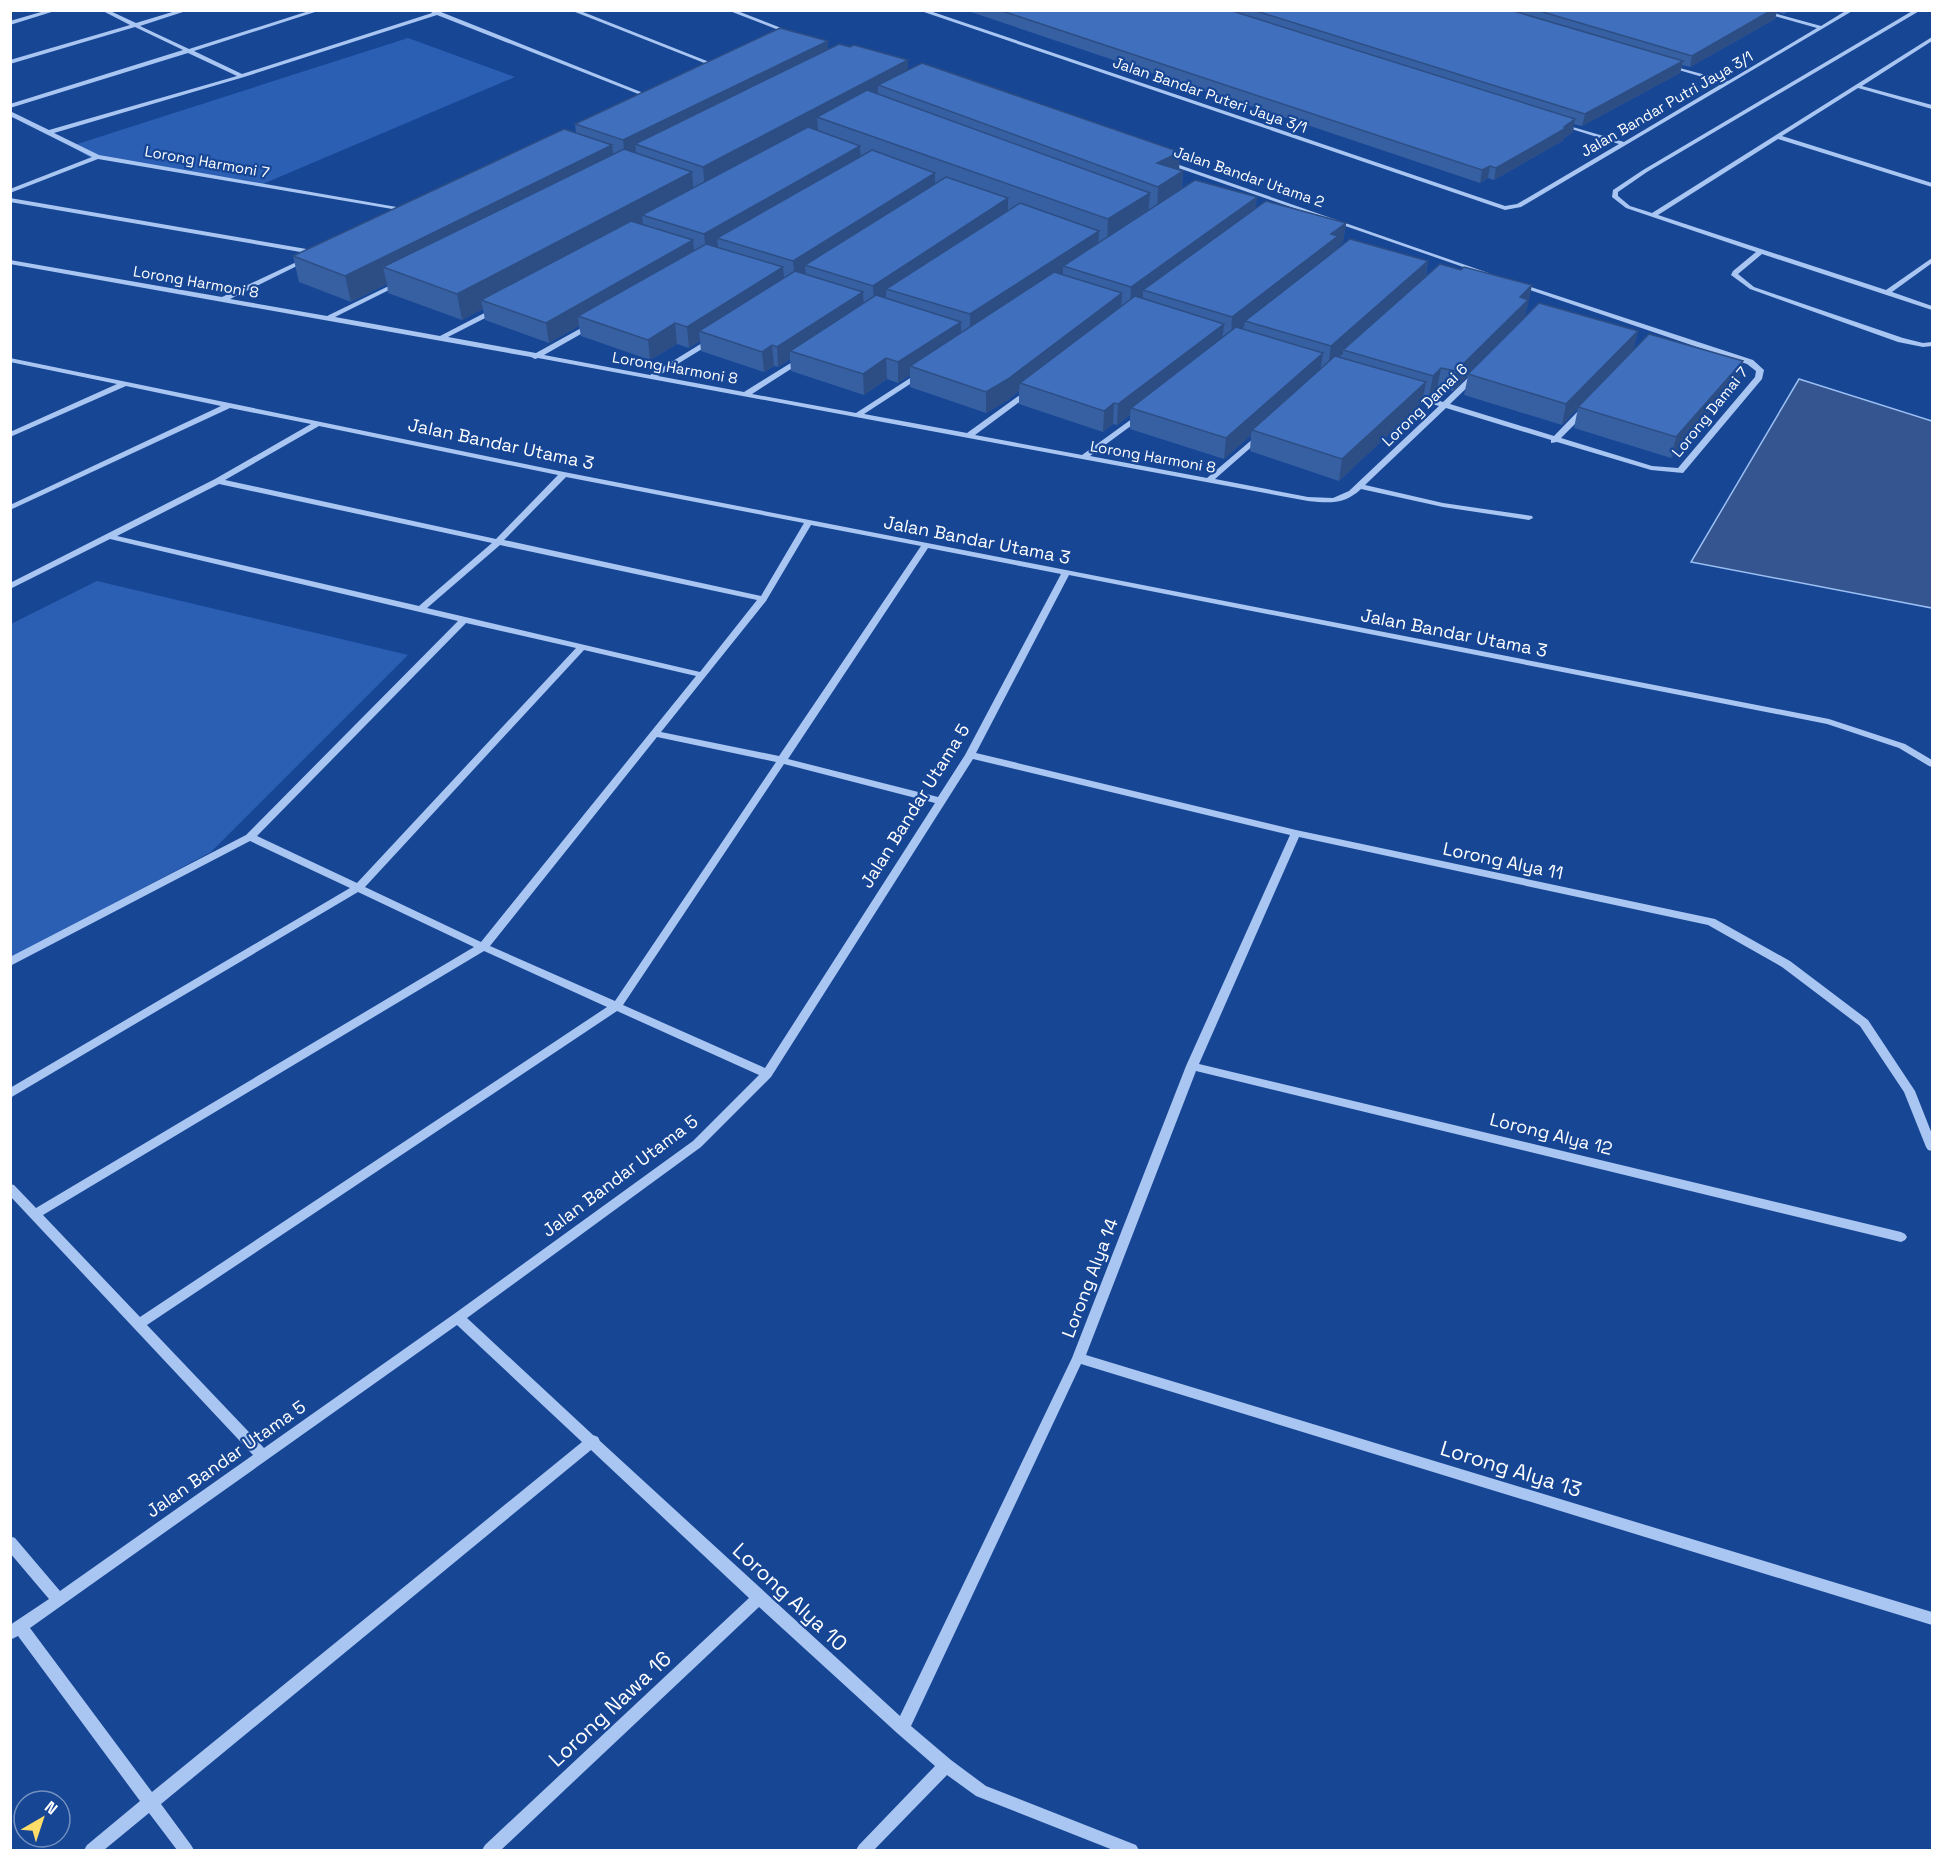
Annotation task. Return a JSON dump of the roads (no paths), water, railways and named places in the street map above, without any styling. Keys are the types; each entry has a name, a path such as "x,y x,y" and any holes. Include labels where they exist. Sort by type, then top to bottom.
{"street":[{"path":"10,23 56,10"},
{"path":"103,10 242,76"},
{"path":"10,62 187,10"},
{"path":"10,106 319,10"},
{"path":"572,10 714,65"},
{"path":"729,10 795,34"},
{"name":"Jalan Bandar Puteri Jaya 3/1","path":"920,10 1491,205"},
{"path":"1755,10 1822,28"},
{"name":"Jalan Bandar Putri Jaya 3/1","path":"1491,205 1505,208 1519,206 1852,10"},
{"path":"1919,10 1645,171 1615,191 1618,201 1628,207 1932,309"},
{"path":"47,133 242,76 434,12 648,96"},
{"path":"774,35 785,31"},
{"path":"1653,215 1932,39"},
{"path":"704,69 724,60"},
{"path":"1660,63 1729,83"},
{"path":"1857,86 1932,107"},
{"path":"637,101 657,92"},
{"name":"Lorong Harmoni 7","path":"10,114 97,157 409,211"},
{"path":"1558,123 1625,144"},
{"path":"1777,137 1932,185"},
{"path":"10,191 97,157"},
{"name":"Jalan Bandar Utama 2","path":"1159,160 1498,277"},
{"path":"1205,186 1215,179"},
{"path":"10,200 320,253"},
{"path":"1271,209 1281,202"},
{"path":"399,215 419,206"},
{"path":"1362,241 1372,234"},
{"path":"221,300 330,248"},
{"path":"1761,251 1734,275 1752,288 1901,340 1923,345 1932,344"},
{"path":"1887,293 1932,260"},
{"name":"Lorong Harmoni 8","path":"10,262 441,338 1208,481 1308,499 1334,501"},
{"path":"1444,270 1453,262"},
{"path":"328,318 403,281"},
{"path":"1509,281 1659,332 1651,340"},
{"path":"1546,305 1554,297"},
{"path":"441,338 501,306"},
{"path":"535,357 595,322"},
{"name":"Lorong Damai 7","path":"1554,441 1651,468 1680,471 1759,377 1760,370 1750,362 1659,332"},
{"path":"650,378 718,335"},
{"path":"745,395 805,356"},
{"name":"Jalan Bandar Utama 3","path":"13,362 1065,574 1829,722 1902,746 1932,764"},
{"path":"858,415 933,365"},
{"name":"Lorong Damai 6","path":"1334,501 1346,497 1359,486 1479,372"},
{"path":"969,436 1041,381"},
{"path":"10,435 124,384"},
{"path":"1400,392 1554,441 1587,407"},
{"path":"10,508 227,405"},
{"path":"1083,458 1148,408"},
{"path":"10,587 218,481 319,423"},
{"path":"1208,481 1269,426"},
{"path":"421,609 498,542 564,474"},
{"path":"218,481 763,599"},
{"path":"1359,486 1443,505 1529,518"},
{"path":"35,1214 483,946 763,599 808,523"},
{"path":"112,537 702,675"},
{"path":"139,1324 618,1005 925,546"},
{"name":"Jalan Bandar Utama 5","path":"15,1630 458,1318 697,1144 767,1074 970,755 1065,574"},
{"path":"10,962 250,837 464,620"},
{"path":"10,1094 358,888 582,647"},
{"path":"654,733 782,760 941,801"},
{"name":"Lorong Alya 11","path":"970,755 1296,833 1712,922 1786,964 1864,1023 1909,1091 1932,1147"},
{"name":"Lorong Alya 14","path":"902,1728 1078,1358 1192,1066 1296,833"},
{"path":"250,837 483,946 767,1074"},
{"name":"Lorong Alya 12","path":"1192,1066 1901,1237"},
{"path":"10,1188 262,1455"},
{"name":"Lorong Alya 10","path":"458,1318 759,1598 946,1765 981,1791 1131,1851"},
{"name":"Lorong Alya 13","path":"1078,1358 1932,1619"},
{"path":"92,1851 592,1441"},
{"path":"10,1542 58,1599"},
{"name":"Lorong Nawa 16","path":"490,1851 759,1598"},
{"path":"15,1630 186,1851"},
{"path":"864,1851 946,1765"}]}
